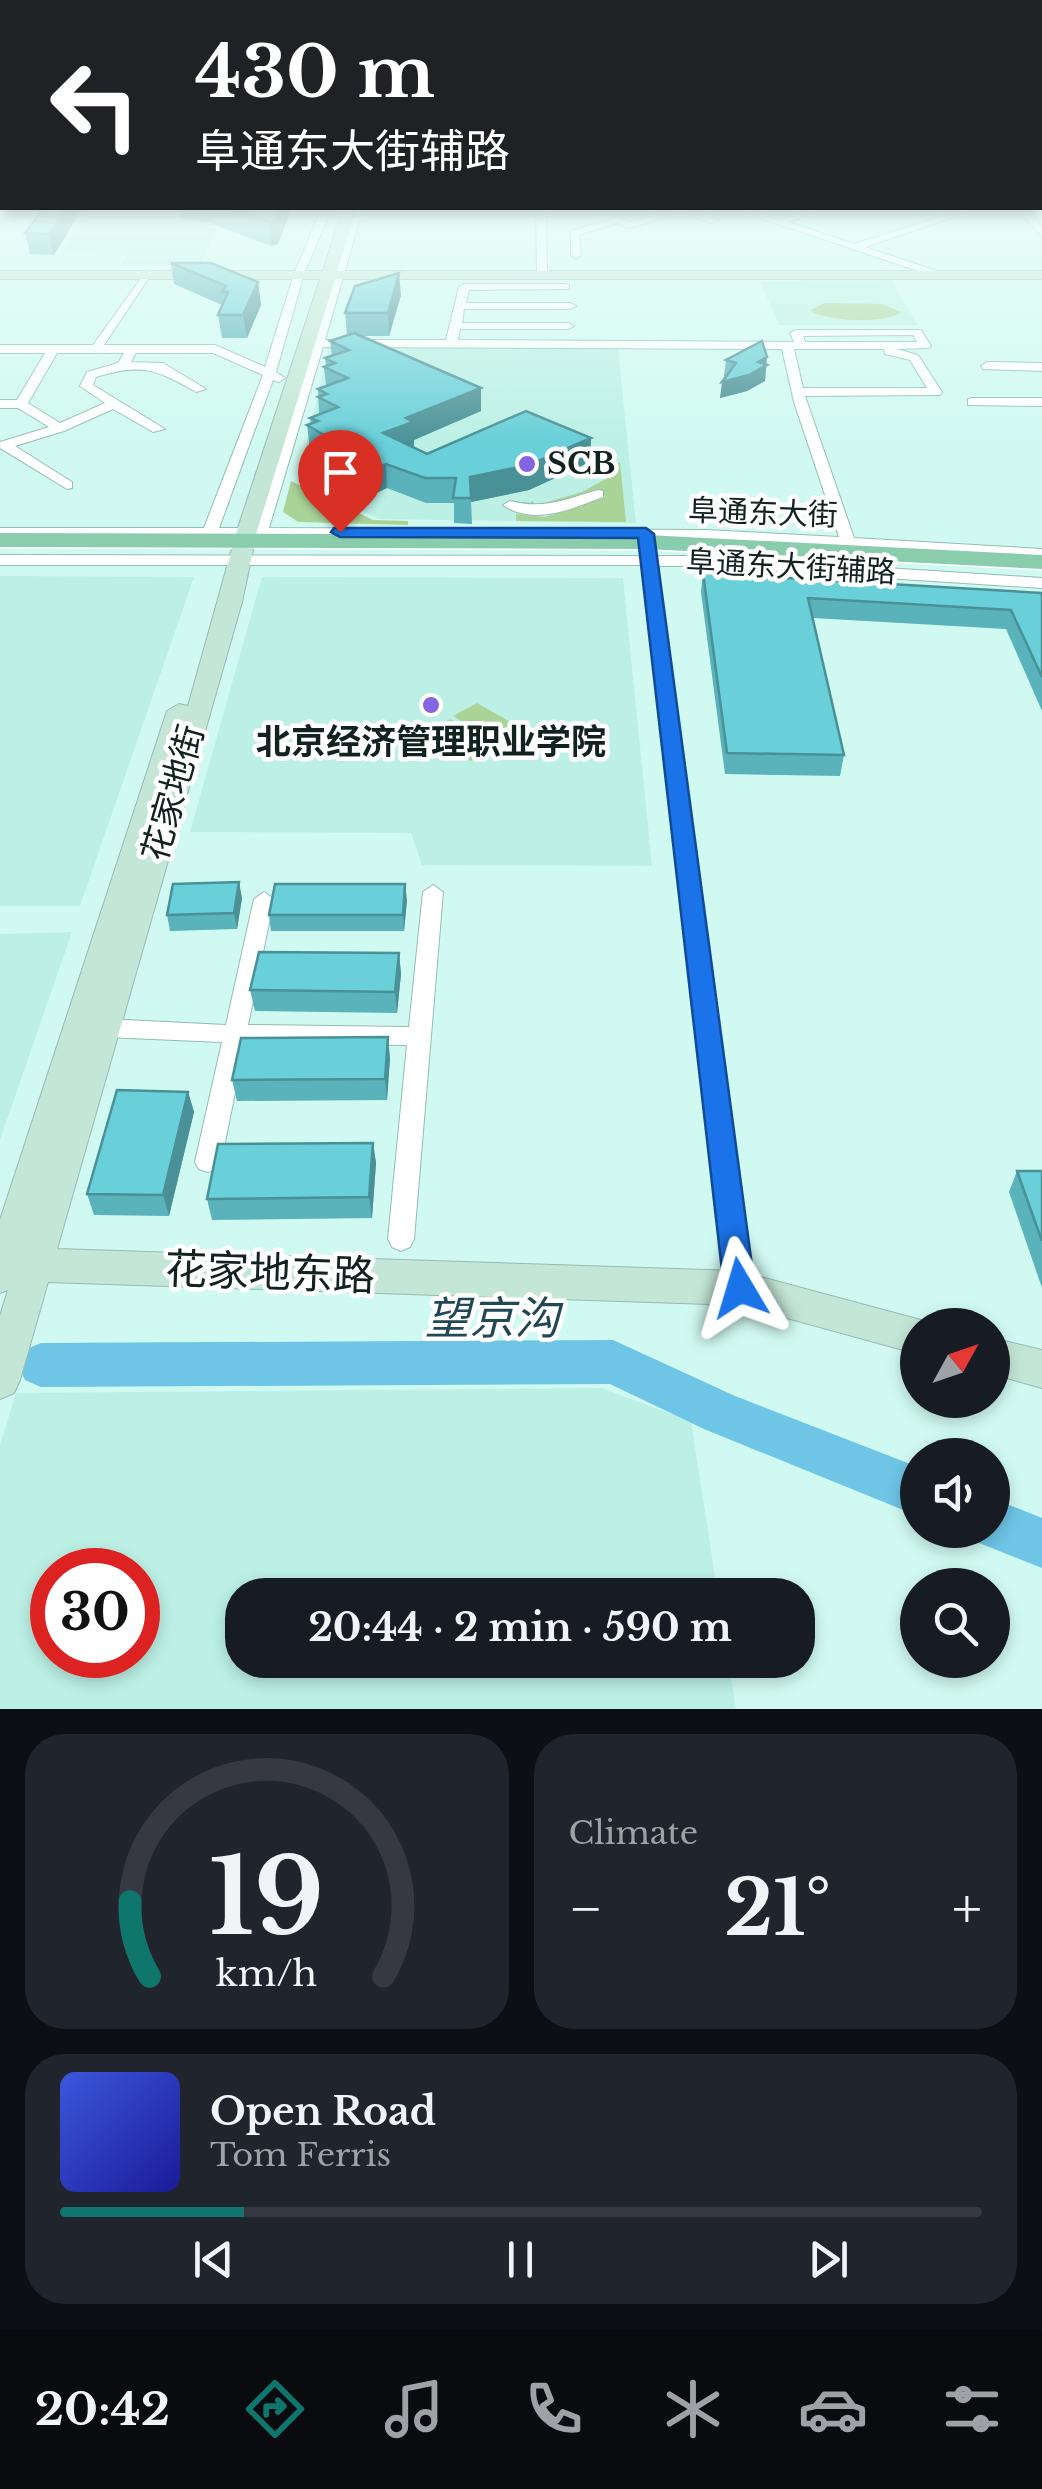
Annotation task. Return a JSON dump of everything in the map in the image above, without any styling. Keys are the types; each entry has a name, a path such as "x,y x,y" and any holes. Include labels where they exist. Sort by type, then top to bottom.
{"main road":[{"name":"花家地街","path":"9,1272 105,1028 235,543 275,376 315,285"},
{"name":"花家地街","path":"0,1380 9,1272 235,543 312,343 319,285"},
{"name":"阜通东大街","path":"0,540 647,548 849,546 1042,562"},
{"name":"阜通东大街","path":"0,551 235,543"},
{"name":"阜通东大街","path":"647,548 1042,572"},
{"name":"花家地东路","path":"9,1272 740,1288 900,1331"},
{"path":"1010,1361 1042,1369"}],"street":[{"path":"96,349 140,285"},
{"path":"451,344 464,287 565,287"},
{"path":"460,306 570,306"},
{"path":"455,326 568,326"},
{"path":"792,348 926,346 917,332 796,333 792,348 799,397 849,546"},
{"path":"312,343 894,351 914,358 936,392 799,397"},
{"path":"21,404 53,349"},
{"path":"123,365 132,349"},
{"path":"3,350 215,349 275,376"},
{"path":"158,429 86,386 91,375 123,365 159,366 200,388"},
{"path":"987,366 1032,387"},
{"path":"972,402 1032,387 1042,367"},
{"path":"799,397 943,401"},
{"path":"0,404 21,404 59,428"},
{"path":"2,444 59,428 114,404"},
{"path":"2,444 67,485"},
{"path":"510,505 530,513 548,512 598,494"},
{"name":"阜通东大街辅路","path":"0,560 475,529 647,548 702,561 1042,583"},
{"name":"阜通东大街辅路","path":"0,532 235,543"},
{"name":"阜通东大街辅路","path":"849,546 1042,554"},
{"path":"647,548 740,1288"},
{"path":"401,1240 433,892"},
{"path":"208,1162 264,899"},
{"path":"105,1028 420,1036"}],"shaded area":[{"path":"762,285 894,285 918,325 779,325"},
{"path":"329,348 618,349 636,523 378,519 298,478"},
{"path":"0,576 194,577 80,906 0,906"},
{"name":"北京经济管理职业学院","path":"262,577 623,578 652,866 422,865 411,833 190,832"},
{"path":"72,932 0,1140 0,934"},
{"path":"601,1388 691,1421 715,1578 225,1578 225,1678 731,1678 736,1709 0,1709 0,1445 16,1393"}],"green space":[{"path":"825,303 882,304 901,312 857,320 810,310"},
{"path":"620,462 626,522 516,521 516,514 545,517 605,497 595,490 536,510 527,507 532,501 537,505 582,492 618,472 609,468"},
{"path":"291,481 373,520 408,521 408,525 298,522 283,512"},
{"path":"477,703 523,729 499,744 453,716"},
{"path":"450,719 495,746 471,761 426,733"}],"building":[{"path":"223,285 257,285 243,315 218,315 228,292 222,292 226,286"},
{"path":"396,285 388,313 345,313 355,286"},
{"path":"354,333 481,388 406,418 413,422 383,433 427,454 526,411 591,438 529,465 470,477 471,498 453,498 456,478 425,478 386,464 357,476 334,465 356,454 307,425 318,421 310,418 338,407 318,397 327,394 318,389 348,378 324,367 335,363 325,358 349,350 330,341"},
{"path":"762,341 767,357 758,362 767,365 722,382 736,363 726,360"},
{"path":"703,573 1042,593 1042,677 1011,610 808,598 844,755 727,753"},
{"path":"239,882 234,913 167,915 173,884"},
{"path":"275,884 405,884 403,915 269,915"},
{"path":"259,952 399,953 395,992 250,990"},
{"path":"388,1037 385,1079 232,1080 241,1038"},
{"path":"117,1090 188,1092 163,1195 87,1194"},
{"path":"373,1143 369,1197 207,1199 218,1144"},
{"path":"1017,1171 1042,1171 1042,1241"}],"waterway":[{"name":"望京沟","path":"41,1365 613,1362 721,1413 900,1485"},
{"name":"望京沟","path":"1010,1530 1042,1543"}],"place":[{"name":"SCB","path":"527,464"},
{"name":"北京经济管理职业学院","path":"431,705"}],"route":[{"path":"340,532 646,534 740,1288"}]}
